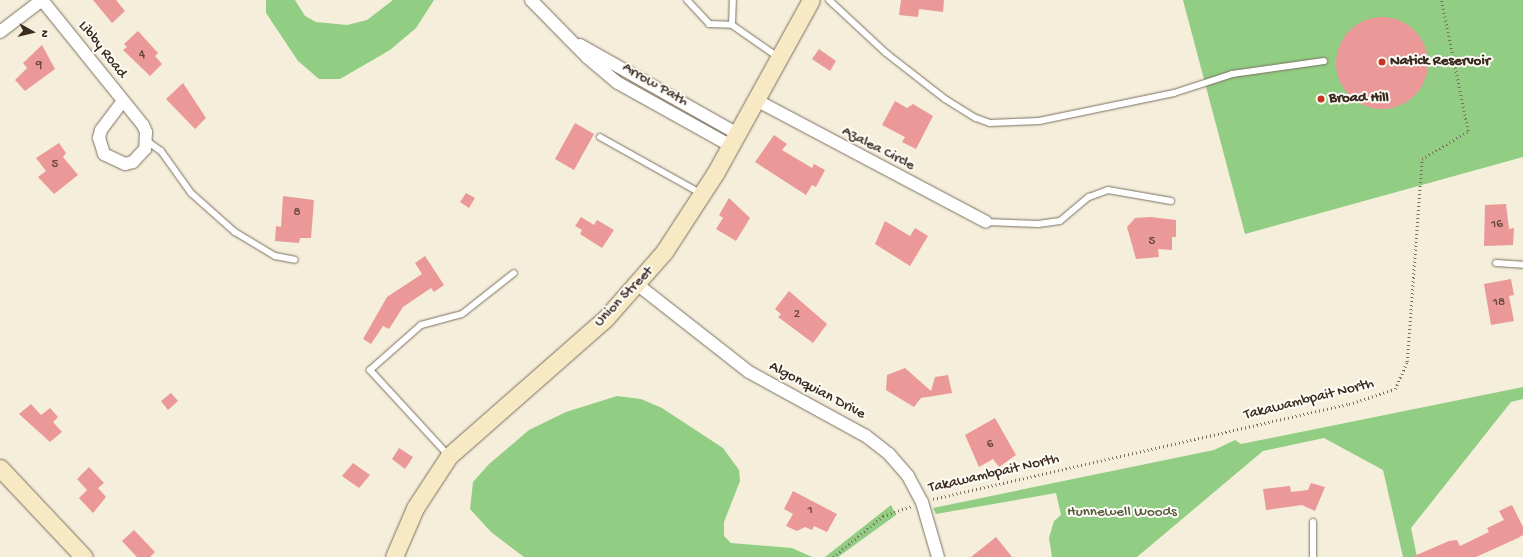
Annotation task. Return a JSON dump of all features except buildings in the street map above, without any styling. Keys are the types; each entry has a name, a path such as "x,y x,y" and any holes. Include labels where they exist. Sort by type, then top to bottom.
{"street":[{"path":"0,32 42,0"},
{"name":"Libby Road","path":"42,0 123,101 142,125 147,141 141,156 133,162 116,163 104,154 100,146 101,130 123,101"},
{"name":"Arrow Path","path":"531,0 571,40 618,83 734,140"},
{"name":"Union Street","path":"394,557 418,501 449,456 638,285 703,195 811,0"},
{"name":"Azalea Circle","path":"756,100 986,222"},
{"name":"Algonquian Drive","path":"638,285 749,372 878,445 900,464 922,502 938,557"},
{"path":"0,468 84,557"}],"lane":[{"path":"687,0 709,24 732,24 779,58"},
{"path":"732,0 732,24"},
{"path":"829,0 886,53 944,99 976,118 990,123 1040,121 1174,92 1232,74 1324,61"},
{"path":"600,137 703,195"},
{"path":"147,141 161,152 191,193 234,232 275,256 295,260"},
{"path":"986,222 1038,224 1060,221 1089,198 1108,190 1171,201"},
{"path":"1496,262 1523,265"},
{"path":"449,456 370,370 421,325 462,314 514,273"},
{"path":"1313,557 1314,522"}],"path":[{"name":"Takawambpait North","path":"833,557 883,516 922,502 1349,404 1395,389 1407,362 1422,159 1468,131 1441,0"}],"green space":[{"path":"266,0 295,0 305,16 316,22 347,25 367,20 393,0 434,0 416,28 390,50 340,79 319,79 298,61 266,13"},
{"path":"1183,0 1523,0 1523,157 1245,234"},
{"name":"Hunnewell Woods","path":"1523,387 1523,399 1511,402 1411,528 1417,557 1403,557 1383,470 1324,438 1263,451 1137,557 1052,557 1049,538 1054,521 1061,515 1056,493 936,514 933,508 1214,450 1235,440 1241,444"},
{"path":"617,396 641,399 662,408 723,448 739,470 740,481 724,522 724,536 731,543 792,548 812,557 524,557 491,532 470,509 473,482 488,465 529,430 566,412"},
{"path":"891,505 896,515 838,557 825,557"}],"place":[{"name":"Natick Reservoir","path":"1382,62"},
{"name":"Broad Hill","path":"1321,99"}]}
